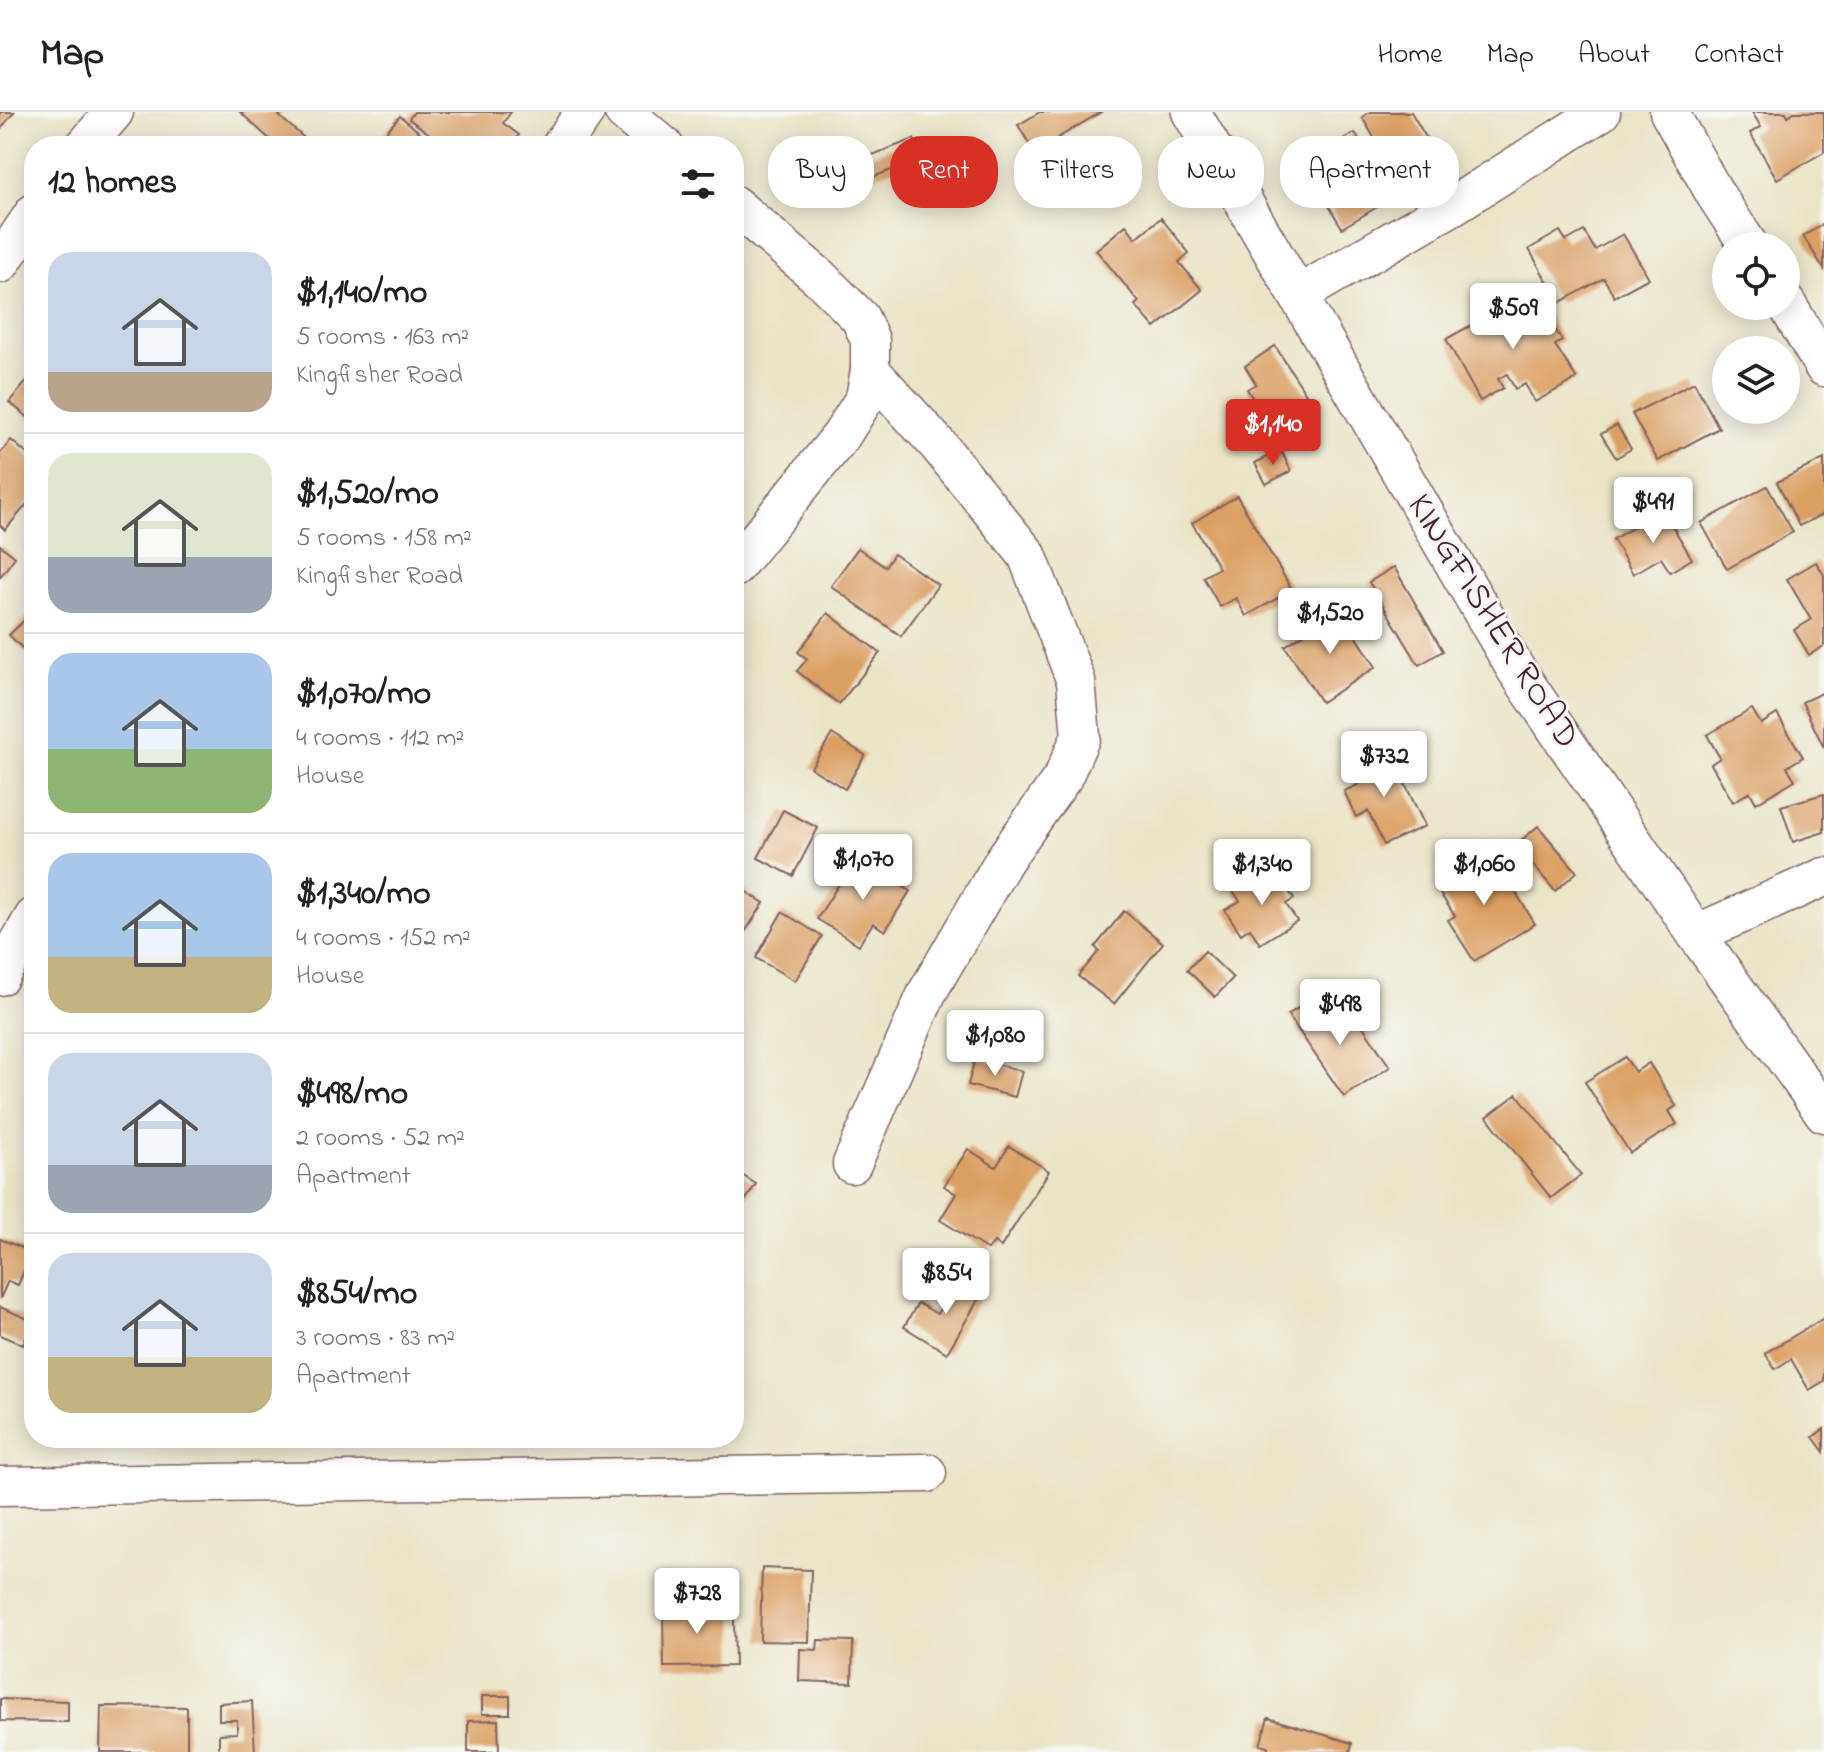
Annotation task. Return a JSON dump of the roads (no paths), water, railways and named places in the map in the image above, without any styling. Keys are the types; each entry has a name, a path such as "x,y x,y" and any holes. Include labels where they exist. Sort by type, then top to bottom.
{"street":[{"path":"94,136 114,112"},
{"path":"568,136 585,112"},
{"path":"624,112 652,136"},
{"name":"KINGFISHER ROAD","path":"1191,112 1515,668 1696,934 1824,1113"},
{"path":"1298,295 1454,205 1601,112"},
{"path":"1669,112 1740,232"},
{"path":"744,213 820,278 860,318 870,340 870,370 865,398 841,436 744,556"},
{"path":"0,264 24,228"},
{"path":"1796,320 1824,367"},
{"path":"852,1164 927,993 1004,860 1063,777 1081,736 1076,681 1027,555 939,446 870,370"},
{"path":"1696,934 1824,877"},
{"path":"0,976 24,934"},
{"path":"0,1486 927,1473"}]}
